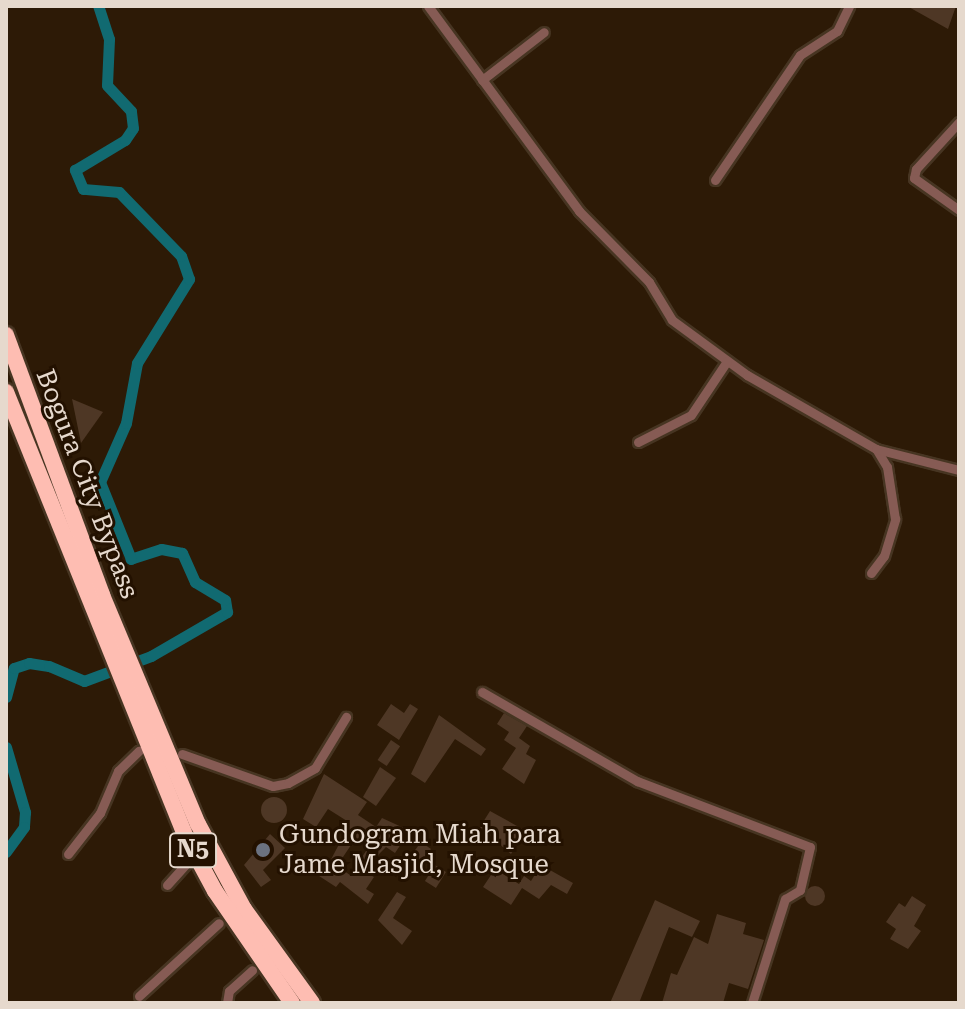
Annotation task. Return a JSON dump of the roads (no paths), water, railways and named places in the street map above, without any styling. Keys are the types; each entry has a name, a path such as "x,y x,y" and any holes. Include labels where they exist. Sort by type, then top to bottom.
{"highway":[{"name":"Bogura City Bypass","path":"6,335 120,653"},
{"name":"Bogura City Bypass","path":"6,392 120,653"},
{"path":"120,653 220,868 312,1003"},
{"name":"N5","path":"130,680 215,891 292,1003"}],"street":[{"path":"428,6 547,162 579,211 649,282 672,320 727,361 876,449 959,470"},
{"path":"715,180 800,55 837,31 849,6"},
{"path":"482,80 544,32"},
{"path":"959,122 916,169 914,178 959,210"},
{"path":"638,442 691,415 727,361"},
{"path":"871,573 884,556 895,519 887,467 876,449"},
{"path":"482,692 637,781 810,847 800,890 785,899 752,1003"},
{"path":"182,754 273,786 288,783 315,768 346,717"},
{"path":"68,854 100,813 118,771 139,751"},
{"path":"167,885 185,865"},
{"path":"139,996 219,923"},
{"path":"227,1003 229,991 252,970"}],"waterway":[{"path":"6,697 14,668 29,663 49,666 84,681 151,656 227,612 225,600 195,582 182,553 161,549 131,559 100,482 126,423 137,363 189,279 181,256 119,192 83,189 75,170 125,140 133,128 131,111 107,85 109,39 98,6"},
{"path":"6,747 25,812 24,827 6,852"}],"place":[{"name":"Gundogram Miah para Jame Masjid, Mosque","path":"263,850"}]}
